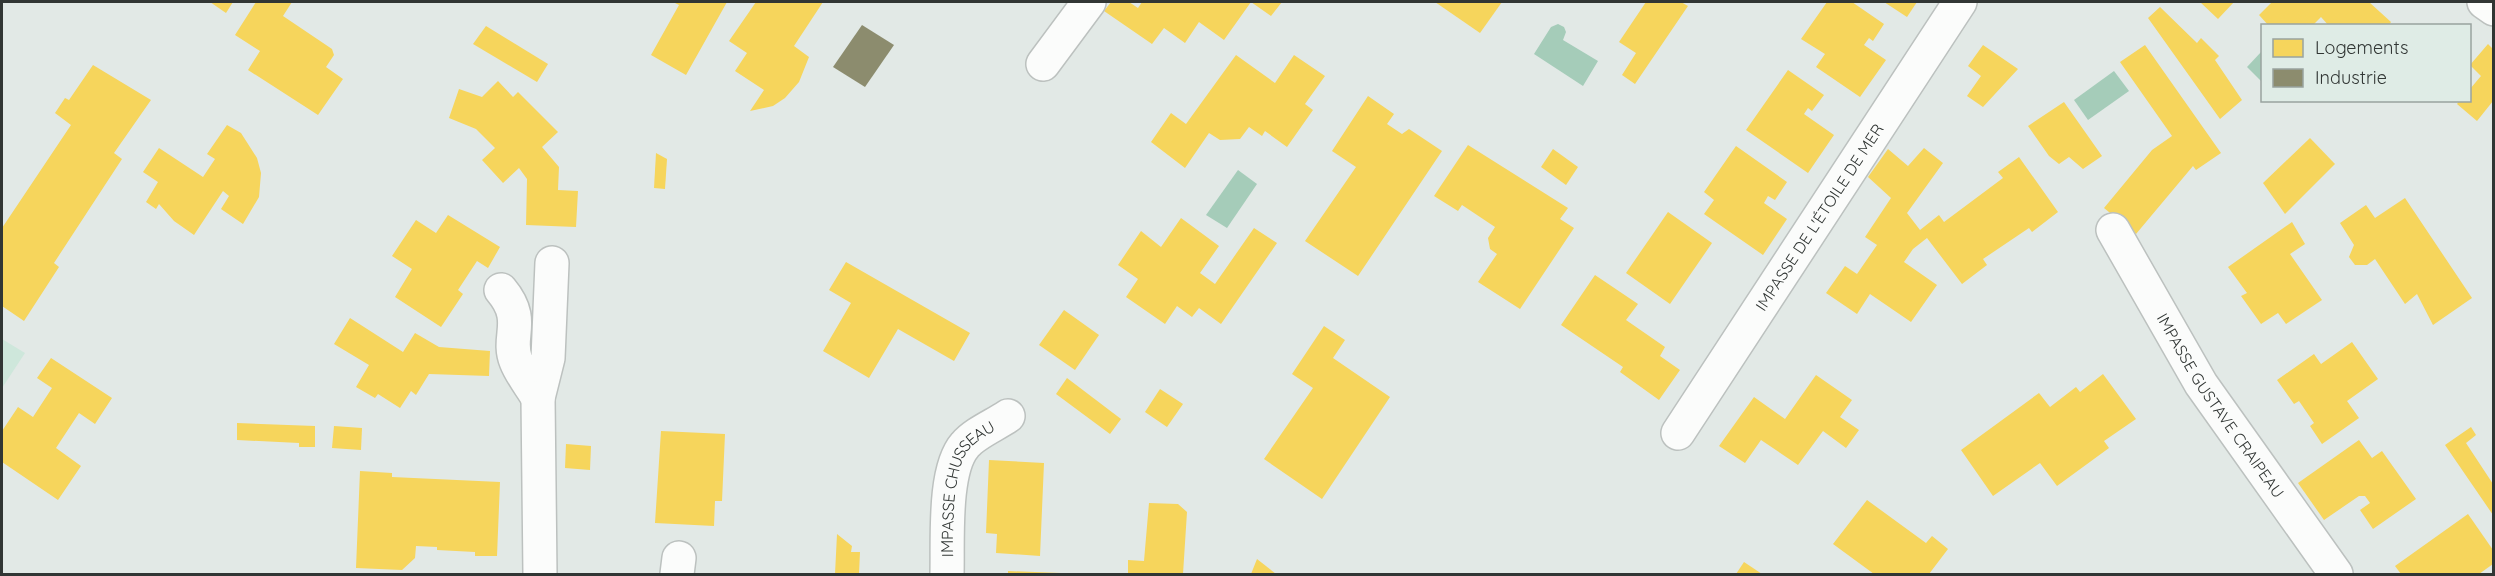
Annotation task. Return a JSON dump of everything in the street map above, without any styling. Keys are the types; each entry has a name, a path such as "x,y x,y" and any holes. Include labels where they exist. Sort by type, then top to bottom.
{"street":[{"path":"1043,64 1089,2"},
{"name":"IMPASSE DE L'ÉTOILE DE MER","path":"1678,434 1960,2"},
{"path":"2484,2 2493,9"},
{"name":"IMPASSE GUSTAVE CRAIPEAU","path":"2113,230 2201,384 2336,574"},
{"path":"540,574 538,398 548,358 552,263"},
{"path":"501,290 510,301 515,317 515,360 538,398"},
{"name":"IMPASSE CHUSSEAU","path":"947,574 952,476 957,458 965,444 1008,416"}],"shaded area":[{"path":"1558,24 1564,27 1566,32 1563,40 1598,61 1583,86 1534,54 1551,27"},
{"path":"2261,52 2261,81 2247,67"},
{"path":"2114,71 2129,91 2088,120 2074,100"},
{"path":"1238,170 1257,184 1227,228 1206,215"},
{"path":"2,339 25,353 2,388"}],"building: Logements":[{"path":"210,2 233,2 226,13"},
{"path":"256,2 292,2 283,16 332,49 334,55 326,67 343,79 318,115 248,70 260,51 235,35"},
{"path":"673,2 727,2 686,75 651,55 679,5"},
{"path":"756,2 823,2 794,46 809,57 799,82 785,98 773,106 750,111 764,90 735,71 747,53 729,41"},
{"path":"1111,2 1129,2 1138,8 1142,2 1251,2 1224,40 1199,22 1185,43 1164,28 1152,44 1104,11"},
{"path":"1251,2 1282,2 1271,16"},
{"path":"1435,2 1502,2 1480,33"},
{"path":"1646,2 1681,2 1688,6 1635,84 1622,75 1636,53 1619,42"},
{"path":"1827,2 1852,2 1884,24 1873,41 1869,38 1864,45 1886,60 1860,97 1816,67 1825,54 1801,39"},
{"path":"1884,2 1917,2 1907,17"},
{"path":"2200,2 2234,2 2218,19"},
{"path":"2272,2 2369,2 2391,22 2390,24 2327,24 2321,17 2314,24 2267,24 2259,15"},
{"path":"2160,7 2197,43 2201,38 2219,56 2215,60 2242,100 2220,119 2148,18"},
{"path":"486,26 548,64 537,82 473,44"},
{"path":"2488,44 2493,49 2493,101 2477,121 2457,104 2471,102 2471,88 2481,76 2471,64"},
{"path":"1983,45 2018,69 1983,107 1967,96 1981,76 1968,66"},
{"path":"2145,45 2221,153 2196,170 2193,166 2136,234 2104,208 2152,150 2172,136 2120,62"},
{"path":"1236,55 1275,83 1294,55 1325,76 1305,104 1313,110 1287,147 1265,131 1262,136 1249,127 1240,139 1220,140 1209,133 1185,168 1151,142 1171,113 1186,124"},
{"path":"93,65 151,100 114,153 122,159 54,263 59,267 24,321 2,306 2,228 71,125 55,113 65,98 69,100"},
{"path":"1788,70 1824,95 1812,111 1808,108 1804,114 1834,135 1808,173 1746,130"},
{"path":"498,81 513,97 518,92 558,132 542,147 559,167 558,190 578,191 576,227 526,225 527,179 519,168 503,183 482,160 495,148 476,129 449,118 459,89 482,97"},
{"path":"1368,96 1394,114 1387,124 1402,134 1409,129 1442,151 1358,276 1305,241 1356,167 1332,151"},
{"path":"2064,102 2102,156 2083,169 2069,157 2059,164 2049,156 2028,126"},
{"path":"227,125 241,133 257,158 261,173 259,197 243,224 221,209 229,196 223,191 194,235 174,221 159,204 156,209 146,202 158,182 143,172 159,148 203,177 215,159 207,154"},
{"path":"2310,138 2335,164 2285,214 2263,183"},
{"path":"1468,145 1568,208 1560,219 1574,228 1520,309 1478,282 1497,254 1490,249 1488,238 1495,227 1462,205 1458,211 1434,196"},
{"path":"1736,146 1787,182 1775,200 1768,196 1764,203 1787,219 1763,255 1704,214 1714,200 1704,192"},
{"path":"1924,148 1943,163 1907,213 1920,230 1939,215 1944,222 2003,178 1998,172 2019,157 2058,212 2032,232 2029,228 1983,259 1987,265 1962,284 1927,238 1913,249 1904,262 1937,285 1911,322 1870,294 1857,314 1826,293 1845,266 1857,274 1877,245 1865,237 1891,198 1868,177 1888,149 1908,166"},
{"path":"1553,149 1578,167 1566,185 1541,167"},
{"path":"656,153 667,159 665,189 654,188"},
{"path":"2405,198 2472,298 2433,325 2417,294 2405,304 2375,259 2367,265 2355,265 2349,257 2354,245 2340,223 2366,205 2375,218"},
{"path":"1668,212 1712,243 1670,304 1626,273"},
{"path":"448,215 500,247 488,268 477,261 458,290 463,294 441,327 395,297 412,269 392,256 416,220 436,233"},
{"path":"1181,218 1219,246 1200,273 1215,284 1254,228 1277,243 1221,324 1199,308 1192,317 1177,306 1165,324 1126,297 1138,279 1118,265 1141,231 1161,247"},
{"path":"2292,222 2305,244 2290,254 2322,300 2286,324 2278,313 2261,324 2241,296 2247,293 2228,267"},
{"path":"846,262 970,333 954,361 898,329 869,378 823,351 851,303 829,290"},
{"path":"1595,275 1638,304 1626,320 1665,347 1660,356 1680,370 1659,400 1620,372 1623,367 1561,325"},
{"path":"1064,310 1099,335 1075,370 1039,345"},
{"path":"350,318 403,352 415,333 439,347 490,351 489,376 429,374 416,395 411,391 400,408 378,394 375,398 356,387 369,365 334,344"},
{"path":"1324,326 1345,340 1333,358 1390,397 1322,499 1264,459 1313,388 1292,374"},
{"path":"2352,342 2378,379 2347,401 2359,418 2322,444 2310,426 2314,423 2299,401 2294,404 2277,380 2314,354 2321,364"},
{"path":"51,358 112,398 95,424 79,413 56,448 81,466 58,500 2,462 2,431 18,407 33,417 52,388 37,378"},
{"path":"2103,374 2136,419 2104,441 2109,448 2057,486 2040,463 1993,496 1961,450 2039,393 2050,407 2076,387 2080,392"},
{"path":"1816,375 1852,400 1840,417 1859,430 1846,448 1823,431 1798,465 1761,440 1745,463 1719,446 1754,397 1785,419"},
{"path":"1067,378 1121,419 1110,434 1056,394"},
{"path":"1160,389 1183,404 1167,427 1145,412"},
{"path":"237,423 315,426 315,447 299,447 299,443 237,440"},
{"path":"334,426 362,428 361,450 332,448"},
{"path":"2471,427 2476,435 2466,443 2493,484 2493,515 2445,445"},
{"path":"661,431 725,434 722,501 715,501 714,526 655,523"},
{"path":"2359,440 2372,458 2382,451 2416,499 2373,529 2360,510 2370,503 2365,496 2359,496 2324,520 2298,483"},
{"path":"566,444 591,446 590,470 565,468"},
{"path":"989,460 1044,463 1040,556 996,553 997,534 986,533"},
{"path":"360,471 392,473 392,477 500,482 497,556 475,556 475,552 437,550 437,547 416,546 415,558 402,570 356,568"},
{"path":"1867,500 1926,543 1932,536 1948,549 1929,574 1874,574 1833,544"},
{"path":"1149,503 1178,504 1187,512 1183,574 1128,574 1128,560 1144,561"},
{"path":"2468,514 2493,550 2493,564 2479,574 2401,574 2395,566"},
{"path":"837,534 852,546 851,552 860,552 859,574 835,574"},
{"path":"1257,559 1276,574 1251,574"},
{"path":"1744,562 1762,574 1736,574"},
{"path":"1008,571 1061,573 1061,574 1008,574"}],"building: Industrie":[{"path":"862,25 894,45 865,87 833,67"}]}
